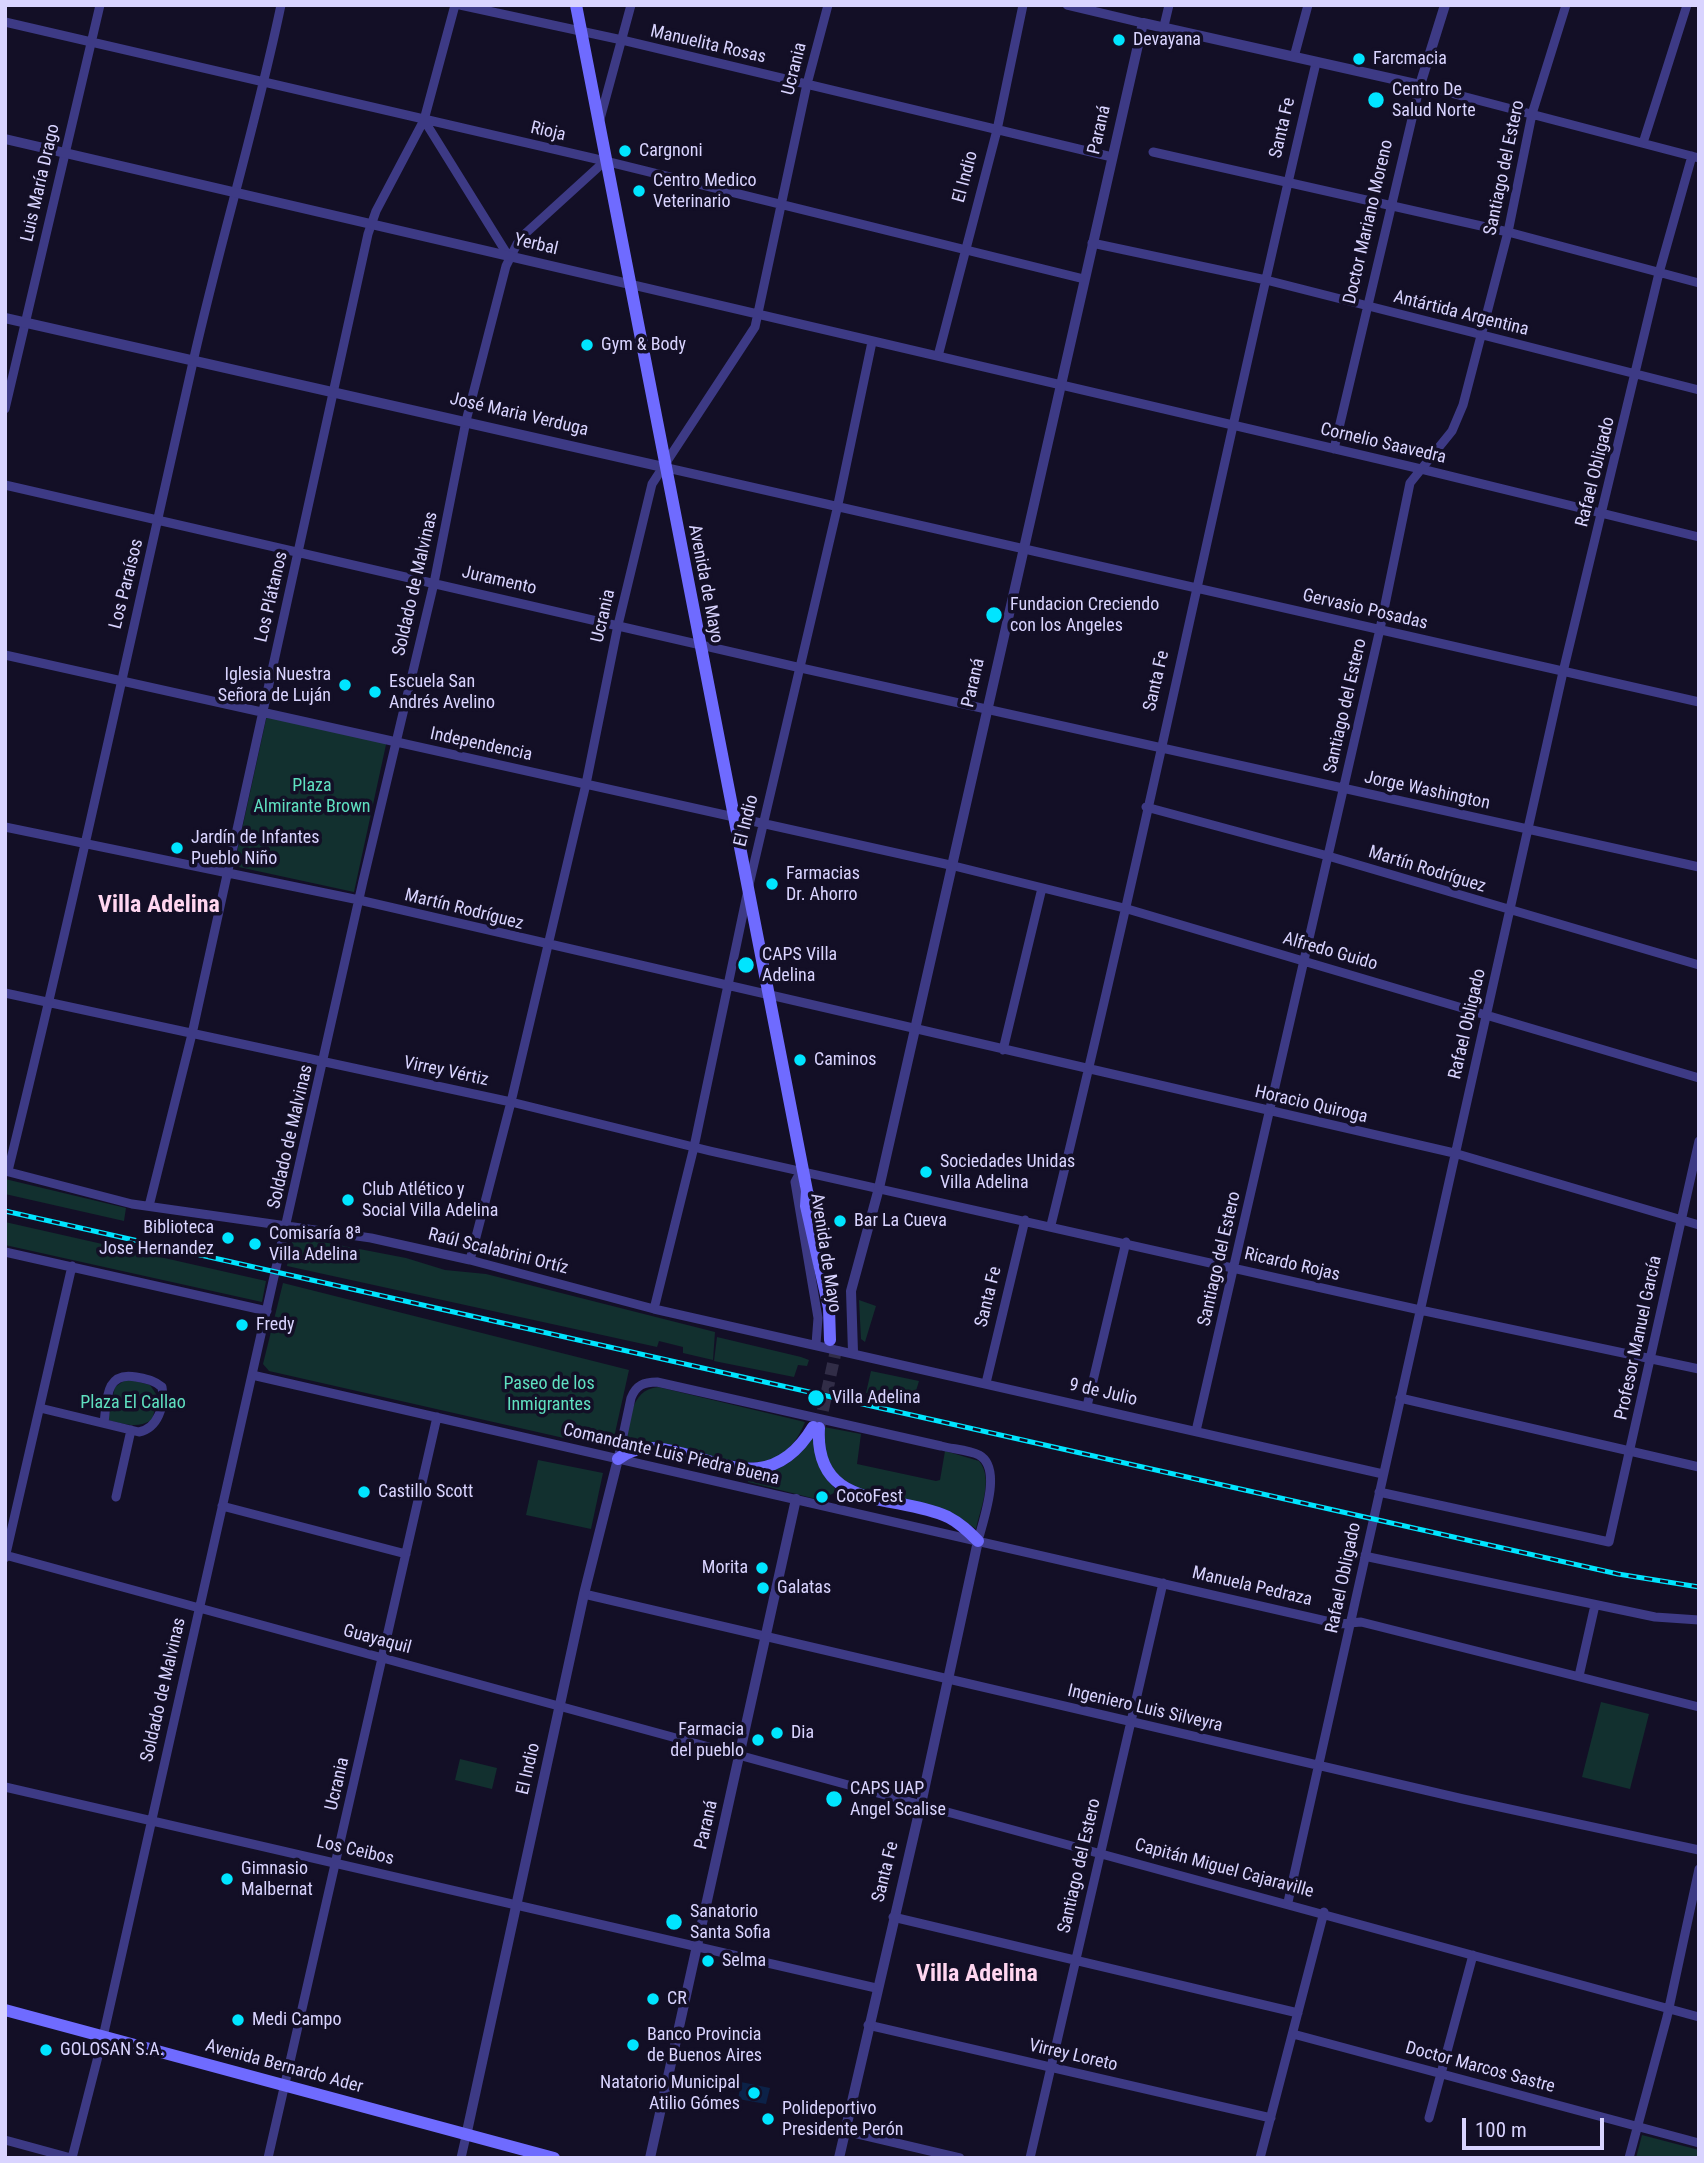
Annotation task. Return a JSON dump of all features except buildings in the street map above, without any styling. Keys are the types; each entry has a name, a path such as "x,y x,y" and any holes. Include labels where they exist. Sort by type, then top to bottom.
{"main road":[{"name":"Avenida de Mayo","path":"576,5 663,467 770,994 807,1191 806,1206 834,1341"},
{"path":"618,1459 629,1450 650,1448 742,1467 765,1468 791,1457 816,1427 821,1457 827,1470 842,1487 947,1517 978,1541"},
{"name":"Avenida Bernardo Ader","path":"5,2010 554,2158"}],"street":[{"name":"Luis María Drago","path":"5,408 63,152 100,5"},
{"name":"Los Paraísos","path":"6,1171 49,1004 193,360 233,193 265,82 281,5"},
{"name":"Manuelita Rosas","path":"458,5 622,40 1112,157"},
{"name":"Los Plátanos","path":"149,1206 192,1034 331,390 371,225 424,120 458,5"},
{"path":"598,124 631,5"},
{"name":"Ucrania","path":"470,1260 511,1102 586,784 618,625 652,484 755,327 807,84 828,5"},
{"name":"El Indio","path":"938,356 997,130 1023,5"},
{"path":"1067,5 1420,85 1695,157"},
{"path":"1164,26 1169,5"},
{"path":"1294,57 1308,5"},
{"name":"Doctor Mariano Moreno","path":"1334,449 1420,85 1445,5"},
{"name":"Santiago del Estero","path":"1196,1431 1380,629 1410,483 1452,431 1463,405 1508,232 1532,114 1566,5"},
{"path":"1643,144 1687,5"},
{"name":"Rioja","path":"5,22 605,161 1084,279"},
{"name":"Paraná","path":"853,1352 851,1291 879,1188 950,865 1143,23"},
{"name":"Santa Fe","path":"1051,1225 1089,1069 1195,586 1316,63"},
{"path":"424,120 509,257"},
{"name":"Yerbal","path":"5,139 1060,385"},
{"path":"1153,152 1288,180 1508,232 1699,283"},
{"name":"Rafael Obligado","path":"1288,1902 1563,672 1659,273 1695,157"},
{"name":"Soldado de Malvinas","path":"71,2158 103,2037 325,1062 359,900 434,583 467,421 509,257 527,232 605,161"},
{"name":"Antártida Argentina","path":"1092,243 1266,280 1699,390"},
{"name":"José Maria Verduga","path":"5,318 331,390 1023,550"},
{"name":"El Indio","path":"654,1308 694,1147 749,886 837,509 872,342"},
{"name":"Cornelio Saavedra","path":"1060,385 1699,537"},
{"name":"Juramento","path":"5,485 986,708"},
{"name":"Gervasio Posadas","path":"1023,550 1195,586 1699,702"},
{"name":"Independencia","path":"5,654 950,865"},
{"name":"Jorge Washington","path":"986,708 1343,790 1529,828 1699,867"},
{"name":"Martín Rodríguez","path":"1146,807 1328,856 1699,965"},
{"name":"Martín Rodríguez","path":"5,827 359,900 548,946 914,1028"},
{"name":"Alfredo Guido","path":"950,865 1124,908 1699,1078"},
{"path":"1003,1050 1042,888"},
{"name":"Virrey Vértiz","path":"5,993 511,1102 694,1147 879,1188"},
{"name":"Horacio Quiroga","path":"914,1028 1454,1153 1699,1226"},
{"name":"Profesor Manuel García","path":"1379,1492 1609,1542 1632,1450 1699,1141"},
{"name":"Avenida de Mayo","path":"802,1169 795,1182 818,1318 816,1344"},
{"name":"Raúl Scalabrini Ortíz","path":"6,1171 149,1206 371,1238 470,1260 654,1308 816,1344"},
{"name":"Ricardo Rojas","path":"879,1188 1420,1310 1699,1369"},
{"name":"Santa Fe","path":"986,1383 1025,1220"},
{"path":"1087,1406 1126,1242"},
{"path":"5,1252 267,1311"},
{"path":"5,1556 72,1266"},
{"name":"9 de Julio","path":"816,1344 1383,1474"},
{"path":"40,1408 131,1430 150,1430 156,1422 163,1395 162,1387 155,1381 124,1375 117,1377 110,1384 104,1423"},
{"name":"Comandante Luis Piedra Buena","path":"252,1375 796,1499"},
{"name":"El Indio","path":"461,2158 584,1594 635,1389 646,1382 657,1382 979,1455 990,1471"},
{"path":"1400,1398 1699,1467"},
{"name":"Ucrania","path":"268,2158 437,1417"},
{"path":"116,1497 131,1430"},
{"name":"Santa Fe","path":"839,2158 876,1988 922,1804 992,1481 990,1471"},
{"name":"Paraná","path":"650,2158 796,1499"},
{"name":"Manuela Pedraza","path":"796,1499 1339,1623 1361,1622 1699,1707"},
{"path":"222,1506 406,1554"},
{"name":"Guayaquil","path":"5,1556 741,1754"},
{"path":"1364,1556 1655,1617 1699,1620"},
{"name":"Santiago del Estero","path":"1030,2158 1163,1583"},
{"name":"Ingeniero Luis Silveyra","path":"584,1594 767,1639 1320,1766 1699,1850"},
{"path":"1579,1676 1595,1605"},
{"name":"Capitán Miguel Cajaraville","path":"741,1754 1699,2017"},
{"name":"Los Ceibos","path":"5,1787 697,1946"},
{"path":"1629,2158 1668,2007 1699,1869"},
{"path":"1260,2158 1325,1913"},
{"path":"893,1917 1298,2013"},
{"path":"697,1946 876,1988"},
{"path":"1429,2118 1473,1955"},
{"name":"Virrey Loreto","path":"868,2025 1271,2118"},
{"name":"Doctor Marcos Sastre","path":"1293,2034 1699,2143"},
{"path":"845,2131 960,2158"},
{"path":"5,2140 71,2158"}],"green space":[{"name":"Plaza Almirante Brown","path":"267,715 387,740 354,892 234,866"},
{"path":"5,1179 126,1208 124,1221 5,1194"},
{"path":"5,1222 266,1281 262,1302 5,1245"},
{"path":"297,1237 406,1258 445,1270 486,1274 715,1332 713,1360 683,1353 683,1347 659,1341 657,1347 287,1266 290,1244"},
{"name":"Paseo de los Inmigrantes","path":"283,1283 629,1370 613,1442 599,1446 269,1371 263,1364"},
{"path":"859,1300 876,1306 865,1342 861,1339"},
{"path":"717,1337 809,1360 807,1366 798,1365 794,1377 714,1361"},
{"path":"871,1371 919,1381 912,1404 866,1393"},
{"name":"Plaza El Callao","path":"127,1379 150,1385 158,1397 152,1420 136,1425 108,1420 115,1387"},
{"path":"658,1387 805,1422 792,1444 776,1457 758,1462 716,1457 651,1442 625,1447 636,1401 648,1389"},
{"path":"824,1427 861,1434 857,1464 936,1481 940,1480 945,1451 979,1461 986,1485 976,1529 956,1515 859,1489 836,1475 826,1456"},
{"path":"814,1429 822,1471 838,1491 820,1500 748,1482 749,1476 789,1463 803,1449"},
{"path":"538,1460 603,1473 591,1529 526,1515"},
{"path":"1601,1702 1649,1714 1630,1789 1582,1777"},
{"path":"460,1759 497,1768 492,1789 455,1780"},
{"path":"1642,2135 1699,2150 1699,2158 1636,2158"}],"water":[{"name":"Natatorio Municipal Atilio Gómes","path":"741,2082 770,2088 766,2104 738,2099"}],"tunnel":[{"path":"819,1428 838,1341"}],"railway":[{"path":"5,1211 1618,1574 1699,1587"}],"place":[{"name":"Devayana","path":"1119,40"},
{"name":"Farcmacia","path":"1359,59"},
{"name":"Centro De Salud Norte","path":"1376,100"},
{"name":"Cargnoni","path":"625,151"},
{"name":"Centro Medico Veterinario","path":"639,191"},
{"name":"Gym & Body","path":"587,345"},
{"name":"Fundacion Creciendo con los Angeles","path":"994,615"},
{"name":"Iglesia Nuestra Señora de Luján","path":"345,685"},
{"name":"Escuela San Andrés Avelino","path":"375,692"},
{"name":"Jardín de Infantes Pueblo Niño","path":"177,848"},
{"name":"Farmacias Dr. Ahorro","path":"772,884"},
{"name":"CAPS Villa Adelina","path":"746,965"},
{"name":"Caminos","path":"800,1060"},
{"name":"Sociedades Unidas Villa Adelina","path":"926,1172"},
{"name":"Club Atlético y Social Villa Adelina","path":"348,1200"},
{"name":"Bar La Cueva","path":"840,1221"},
{"name":"Biblioteca Jose Hernandez","path":"228,1238"},
{"name":"Comisaría 8ª Villa Adelina","path":"255,1244"},
{"name":"Fredy","path":"242,1325"},
{"name":"Villa Adelina","path":"816,1398"},
{"name":"Castillo Scott","path":"364,1492"},
{"name":"CocoFest","path":"822,1497"},
{"name":"Morita","path":"762,1568"},
{"name":"Galatas","path":"763,1588"},
{"name":"Dia","path":"777,1733"},
{"name":"Farmacia del pueblo","path":"758,1740"},
{"name":"CAPS UAP Angel Scalise","path":"834,1799"},
{"name":"Gimnasio Malbernat","path":"227,1879"},
{"name":"Sanatorio Santa Sofia","path":"674,1922"},
{"name":"Selma","path":"708,1961"},
{"name":"CR","path":"653,1999"},
{"name":"Medi Campo","path":"238,2020"},
{"name":"Banco Provincia de Buenos Aires","path":"633,2045"},
{"name":"GOLOSAN S.A.","path":"46,2050"},
{"name":"Natatorio Municipal Atilio Gómes","path":"754,2093"},
{"name":"Polideportivo Presidente Perón","path":"768,2119"}],"district":[{"name":"Villa Adelina","path":"159,906"},
{"name":"Villa Adelina","path":"977,1975"}]}
